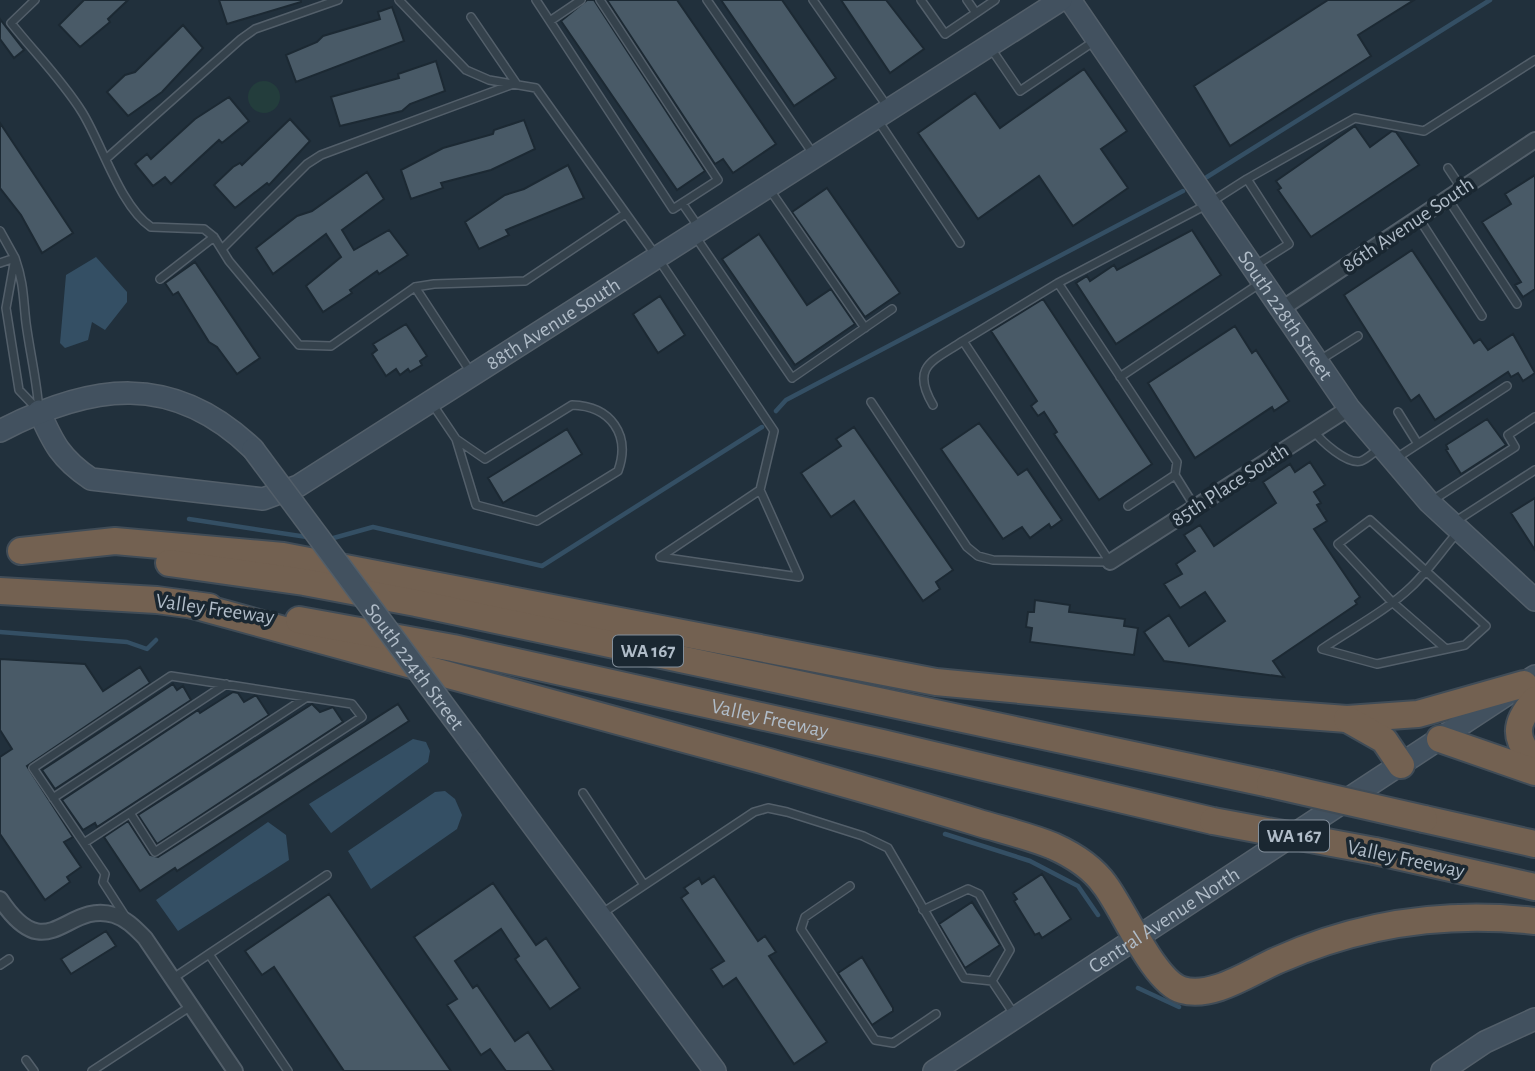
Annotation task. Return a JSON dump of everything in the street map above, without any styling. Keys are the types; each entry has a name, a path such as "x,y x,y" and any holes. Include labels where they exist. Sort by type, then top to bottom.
{"highway":[{"path":"10,551 115,541 282,556 936,682 1347,719 1418,715 1531,687"},
{"name":"Valley Freeway","path":"10,551 192,565 304,582 702,662 1535,844"},
{"name":"Valley Freeway","path":"0,591 193,605 328,624 453,648 882,743 1213,821 1375,851 1535,887"},
{"path":"193,605 919,804 1034,839 1070,855 1094,873 1139,937 1153,966 1170,984 1195,992 1216,988 1300,950 1353,933 1444,918 1535,921"},
{"path":"1531,687 1518,729 1524,751 1535,762"},
{"path":"1347,719 1384,740 1401,765"},
{"path":"1440,739 1535,772"}],"street":[{"name":"88th Avenue South","path":"39,411 56,448 72,466 91,479 263,499 298,486 1061,0"},
{"name":"South 228th Street","path":"1070,0 1349,408 1429,502 1535,600"},
{"name":"86th Avenue South","path":"1280,310 1448,198 1533,146"},
{"name":"South 224th Street","path":"0,431 39,411 86,396 116,391 156,397 193,408 216,420 253,449 715,1071"},
{"name":"85th Place South","path":"1110,562 1349,408"},
{"name":"Central Avenue North","path":"934,1071 1440,739 1531,687"},
{"path":"0,899 11,915 32,931 50,930 99,914 114,915 130,923 145,938 235,1071"},
{"path":"1442,1071 1485,1042 1535,1019"},
{"path":"684,1029 703,1071"}],"lane":[{"path":"35,0 11,23 80,109 127,200 151,227 204,229 214,237 299,345 331,346 415,287 525,281 625,214"},
{"path":"107,158 255,29 338,0"},
{"path":"399,0 466,70 489,80 537,88 657,257 774,431 760,491 799,577 660,557 760,491"},
{"path":"536,0 673,209 718,180 600,0"},
{"path":"550,20 581,0"},
{"path":"707,0 815,157"},
{"path":"813,0 960,243"},
{"path":"921,0 945,34 995,0"},
{"path":"967,0 976,13"},
{"path":"471,17 516,83"},
{"path":"989,46 1020,92 1097,39"},
{"path":"933,405 922,377 925,367 1058,283 1209,204 1247,179 1355,118 1424,131 1535,60"},
{"path":"222,249 307,164 321,155 516,83"},
{"path":"1448,168 1462,189"},
{"path":"1121,377 1256,275 1289,244 1247,179"},
{"path":"768,187 865,328"},
{"path":"1448,198 1517,304"},
{"path":"682,203 697,232 792,377 892,309"},
{"path":"1419,218 1482,316"},
{"path":"0,231 15,258 25,287 39,411"},
{"path":"160,279 214,237"},
{"path":"0,263 15,258"},
{"path":"15,258 6,308 19,390 39,411"},
{"path":"1058,283 1177,462 1175,475 1196,507"},
{"path":"415,287 473,375"},
{"path":"1317,362 1358,335"},
{"path":"963,341 1110,562"},
{"path":"13,348 30,345"},
{"path":"1314,431 1325,445 1355,461 1363,460 1418,444 1507,386"},
{"path":"430,402 456,439 476,505 537,521 618,471 623,458 619,430 600,410 587,405 572,405 485,458 456,439"},
{"path":"871,402 967,547 978,556 993,560 1110,562"},
{"path":"1398,412 1418,444"},
{"path":"1429,502 1515,447 1508,435 1535,417"},
{"path":"1446,649 1391,601 1338,544 1370,520 1424,571 1486,626 1465,645 1377,664 1322,649 1391,601 1411,587 1424,571 1456,526 1535,470"},
{"path":"1128,506 1175,475"},
{"path":"130,813 155,852 362,717 352,704 171,676 33,768 105,874 103,882 130,923"},
{"path":"53,798 226,684"},
{"path":"84,843 307,697"},
{"path":"583,793 644,885"},
{"path":"599,915 754,811 771,808 885,846 899,863 923,910 964,978 992,981"},
{"path":"172,979 327,875"},
{"path":"850,886 805,917 801,929 867,1029 875,1040 893,1043 936,1014"},
{"path":"923,910 968,889 979,894 1010,950 992,981"},
{"path":"209,954 288,1071"},
{"path":"0,965 9,959"},
{"path":"992,981 1016,1018"},
{"path":"92,1071 191,1006"},
{"path":"26,1060 34,1071"}],"green space":[{"path":"264,81 275,86 280,97 275,108 264,113 253,108 248,97 253,86"}],"water":[{"path":"96,257 127,292 127,302 105,330 92,322 88,340 65,348 60,343 66,275"},
{"path":"413,739 426,742 430,751 428,762 331,833 309,804"},
{"path":"445,791 455,799 462,815 457,829 371,889 348,851 435,792"},
{"path":"268,822 286,835 289,860 178,931 156,900"}],"building":[{"path":"84,0 128,0 108,19 110,22 80,47 59,25"},
{"path":"219,0 301,0 301,2 227,24"},
{"path":"587,0 594,0 705,171 677,190 561,21"},
{"path":"607,0 677,0 776,144 733,173 723,159 715,164"},
{"path":"721,0 782,0 836,78 794,106"},
{"path":"841,0 886,0 924,49 890,73"},
{"path":"1328,0 1414,0 1358,35 1371,56 1230,146 1194,86"},
{"path":"392,7 404,41 296,82 286,55 317,42 323,36 380,19 378,12"},
{"path":"0,19 24,50 14,58 0,39"},
{"path":"183,25 203,48 162,92 128,116 107,92 125,75 135,72"},
{"path":"436,61 445,91 410,104 402,111 340,126 331,97 399,78 398,74"},
{"path":"1084,69 1127,131 1101,149 1128,188 1073,226 1039,176 978,219 918,133 975,93 1000,128"},
{"path":"229,97 249,121 222,143 219,140 171,184 165,177 153,186 135,164 147,154 151,159 195,119"},
{"path":"290,119 310,141 269,185 267,183 235,208 214,185 233,167 240,163 242,165"},
{"path":"524,120 535,149 491,170 441,183 443,188 411,199 401,170 443,148 493,134 494,130"},
{"path":"0,123 73,233 42,253 21,215 0,188"},
{"path":"1355,126 1370,147 1392,131 1396,132 1419,165 1311,237 1278,190 1281,188 1276,181"},
{"path":"568,165 584,198 506,230 509,235 479,249 465,222 505,195 524,189"},
{"path":"367,172 384,199 342,230 354,250 389,230 408,255 379,274 377,271 350,290 352,293 323,312 306,286 341,257 326,234 273,274 256,248 297,216 312,211"},
{"path":"1535,175 1535,289 1523,297 1515,285 1521,282 1482,222 1511,204 1505,194"},
{"path":"827,188 900,293 865,317 792,212"},
{"path":"1192,230 1221,275 1116,344 1076,283 1087,276 1090,281 1114,265 1117,270"},
{"path":"759,234 807,305 831,289 855,324 795,365 722,259"},
{"path":"1412,250 1474,343 1480,339 1488,350 1513,334 1535,373 1523,381 1518,373 1511,377 1508,372 1435,420 1419,395 1411,401 1344,295"},
{"path":"195,262 260,358 237,374 217,347 209,342 178,292 173,295 165,283"},
{"path":"660,296 685,335 658,353 633,314"},
{"path":"1043,299 1152,464 1099,500 1054,434 1057,432 1044,412 1038,416 1031,406 1037,401 991,331"},
{"path":"406,324 427,356 420,361 422,365 410,372 408,369 400,375 396,369 386,376 372,354 377,350 373,344"},
{"path":"1235,326 1252,353 1256,350 1289,401 1274,411 1272,407 1195,458 1148,383"},
{"path":"1487,419 1506,445 1461,474 1446,450 1446,445"},
{"path":"979,423 1018,475 1027,469 1062,520 1051,528 1049,524 1030,538 1022,527 1003,539 941,449"},
{"path":"854,427 953,570 936,582 940,589 923,601 854,501 831,517 801,473 841,446 836,439"},
{"path":"567,429 582,454 503,503 488,478"},
{"path":"1310,462 1325,485 1314,492 1321,503 1317,505 1327,521 1314,529 1360,597 1355,601 1357,604 1273,661 1284,677 1164,661 1144,632 1169,615 1189,646 1225,621 1205,592 1180,608 1164,584 1182,574 1176,564 1195,551 1184,535 1200,525 1214,546 1276,503 1263,482 1290,464 1295,472"},
{"path":"1535,498 1535,550 1511,513"},
{"path":"1035,600 1070,605 1069,612 1125,619 1124,626 1138,628 1134,655 1030,642 1032,628 1026,627 1028,612 1034,612"},
{"path":"0,659 85,664 103,691 140,667 150,683 27,766 73,837 64,842 81,867 67,877 70,882 45,900 0,834 0,757 12,749 0,730"},
{"path":"173,684 177,690 183,686 191,700 55,789 42,770"},
{"path":"233,692 238,693 244,702 256,695 269,715 97,827 95,823 83,830 62,800 198,710 200,713"},
{"path":"312,704 320,712 333,707 343,722 157,844 138,815"},
{"path":"398,704 409,721 177,871 175,868 140,891 104,837 128,821 150,855 158,857"},
{"path":"1042,874 1071,919 1042,938 1039,933 1035,935 1014,901 1017,899 1013,893"},
{"path":"714,876 758,941 765,936 776,952 769,956 827,1042 794,1064 736,978 723,987 711,969 724,961 681,898 688,893 684,888 699,878 702,884"},
{"path":"493,883 536,945 546,938 580,988 550,1009 515,959 519,956 501,929 455,961 473,988 477,985 515,1041 528,1032 554,1071 506,1071 490,1049 481,1055 447,1005 457,999 414,937"},
{"path":"329,894 451,1071 344,1071 274,967 262,975 245,951"},
{"path":"972,902 1000,945 965,968 939,924"},
{"path":"106,931 116,946 71,974 61,959"},
{"path":"862,957 893,1008 893,1011 872,1025 838,973"}],"waterway":[{"path":"1207,177 1490,0"},
{"path":"776,411 786,400 1183,191"},
{"path":"330,539 373,527 542,566 762,427"},
{"path":"189,519 307,537"},
{"path":"0,632 127,642 147,649 156,640"},
{"path":"945,834 1030,861 1078,886 1098,915"},
{"path":"1138,988 1179,1007"}]}
